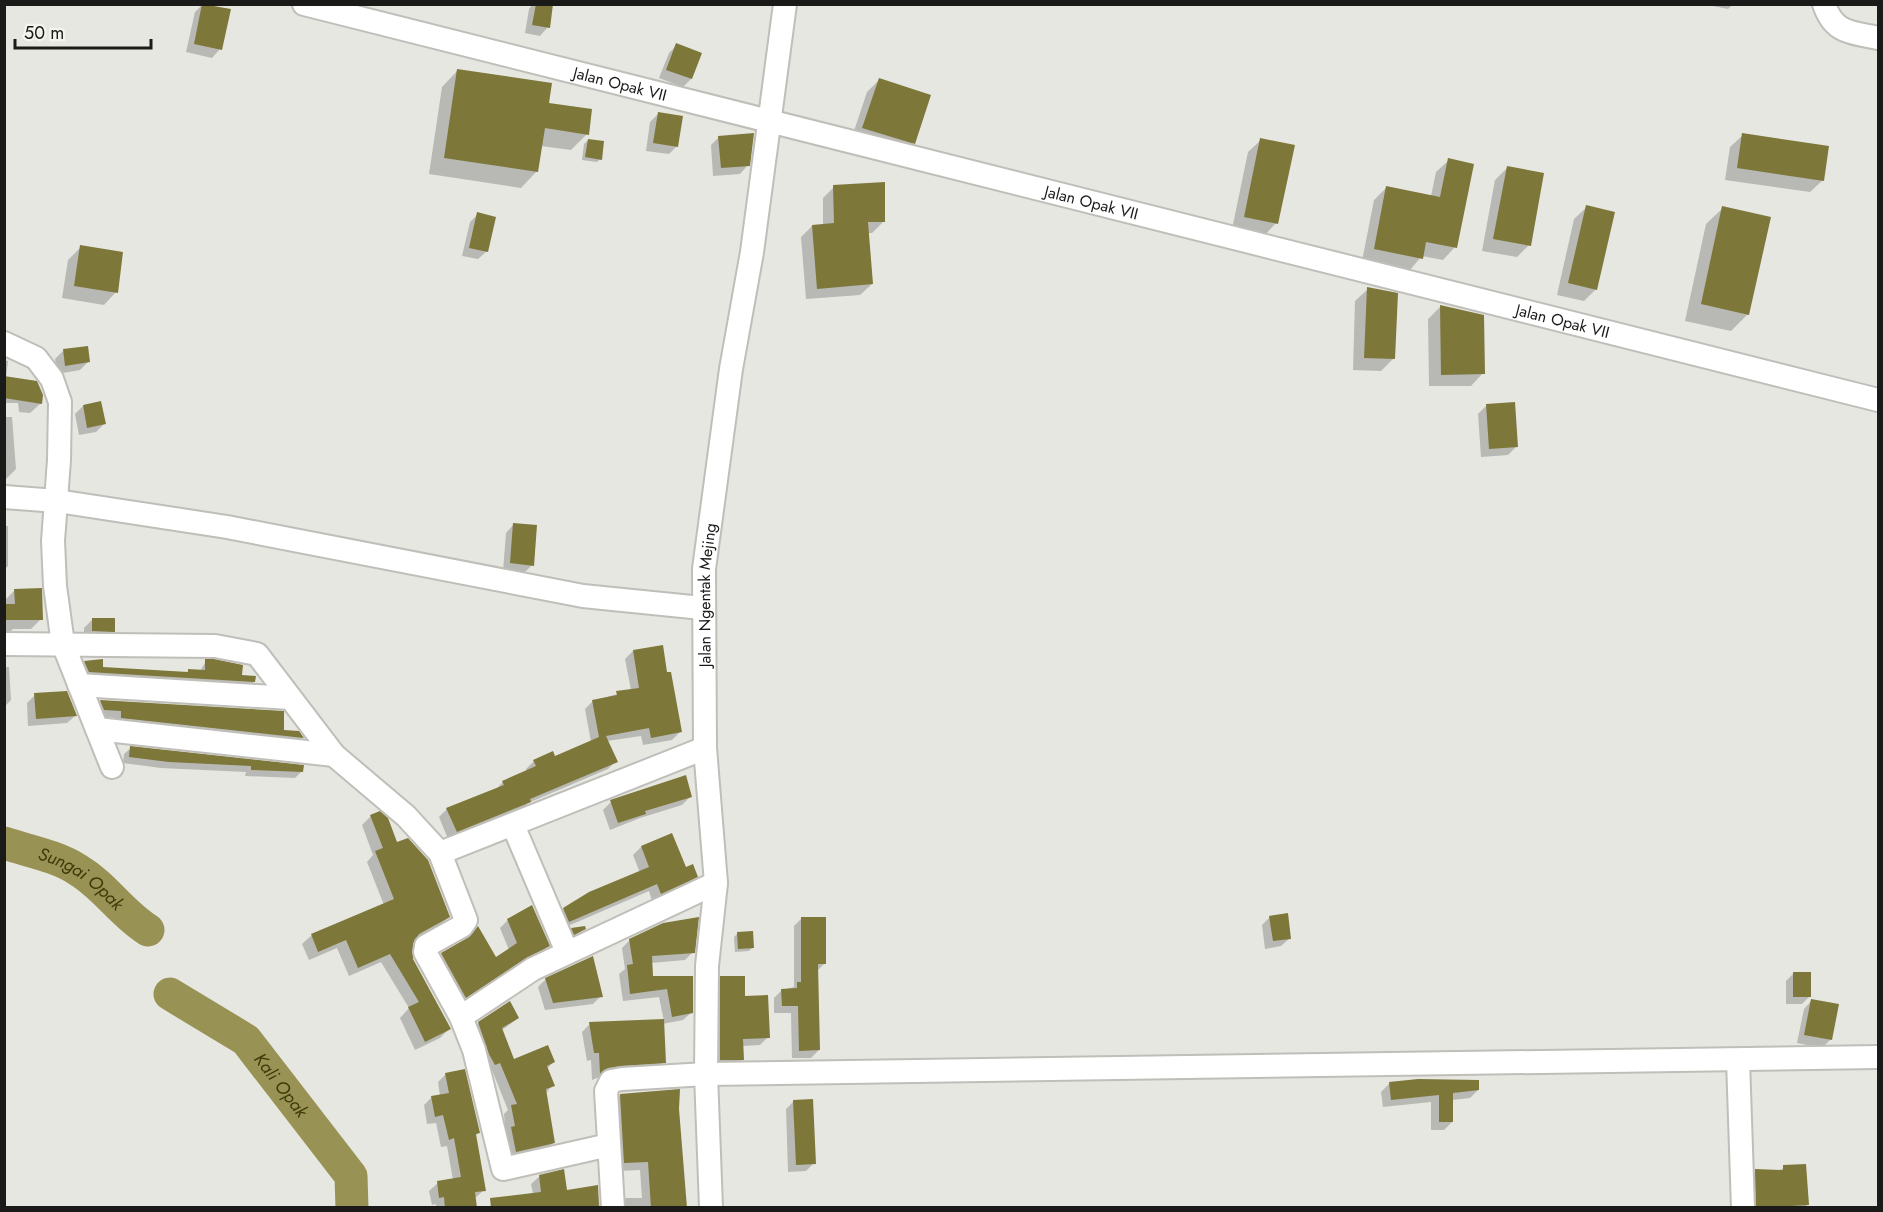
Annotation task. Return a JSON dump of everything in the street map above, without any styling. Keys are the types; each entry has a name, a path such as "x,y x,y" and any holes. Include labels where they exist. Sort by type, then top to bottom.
{"street":[{"name":"Jalan Opak VII","path":"304,4 1878,400"},
{"name":"Jalan Ngentak Mejing","path":"711,1208 706,1074 706,966 716,884 705,748 702,608 704,569 713,490 785,4"},
{"path":"1824,4 1834,25 1845,31 1878,38"},
{"path":"4,343 36,358 52,379 60,402 57,501 53,541 55,586 63,644 112,766"},
{"path":"4,497 57,501 227,527 583,596 702,608"},
{"path":"4,644 237,648 257,654 334,755 406,816 440,853 466,920 462,926 426,946 425,952 461,1017 474,1050 503,1169 609,1145"},
{"path":"79,685 290,698"},
{"path":"97,729 334,755"},
{"path":"440,853 705,748"},
{"path":"513,825 567,952"},
{"path":"461,1017 533,969 716,884"},
{"path":"613,1208 606,1091 611,1081 706,1074 1878,1057"},
{"path":"1738,1060 1743,1208"}],"building":[{"path":"202,4 231,9 222,50 194,44"},
{"path":"536,4 553,4 550,28 532,25"},
{"path":"676,43 702,53 692,79 666,70"},
{"path":"457,69 552,83 549,103 592,109 589,135 545,128 538,172 444,158"},
{"path":"879,78 931,95 915,144 862,128"},
{"path":"658,112 683,116 678,147 653,143"},
{"path":"754,133 750,166 721,168 718,136"},
{"path":"1742,133 1829,146 1824,181 1737,168"},
{"path":"1260,138 1295,145 1278,224 1244,217"},
{"path":"588,139 604,141 602,160 585,157"},
{"path":"1448,158 1474,164 1457,248 1426,242 1423,259 1374,249 1386,186 1440,197"},
{"path":"1507,166 1544,173 1531,246 1493,239"},
{"path":"885,182 885,222 868,222 873,284 817,289 812,225 834,223 833,185"},
{"path":"1586,205 1615,212 1597,290 1568,283"},
{"path":"1722,206 1771,217 1749,315 1701,304"},
{"path":"477,212 496,217 488,252 469,248"},
{"path":"80,245 123,252 118,293 74,286"},
{"path":"1367,287 1398,293 1395,359 1364,358"},
{"path":"1440,305 1484,315 1485,374 1441,375"},
{"path":"88,346 90,362 65,366 63,349"},
{"path":"4,376 37,381 43,395 42,404 4,398"},
{"path":"101,401 106,424 87,428 83,405"},
{"path":"1515,402 1518,447 1489,449 1486,404"},
{"path":"513,523 537,525 534,566 510,563"},
{"path":"42,588 43,620 4,620 4,604 15,604 14,589"},
{"path":"92,618 115,618 115,632 92,631"},
{"path":"663,645 667,672 671,672 682,732 651,738 649,728 606,736 618,762 530,799 531,802 457,832 446,808 504,785 502,781 536,766 533,760 553,751 555,756 599,737 592,700 617,695 616,691 639,688 633,650"},
{"path":"103,659 103,667 188,672 188,669 205,670 205,659 214,659 243,665 242,675 256,676 255,682 89,672 84,661"},
{"path":"67,691 77,716 36,719 34,693"},
{"path":"100,700 284,711 284,730 299,731 304,738 121,718 121,711 104,710"},
{"path":"130,746 304,765 303,772 251,770 251,766 169,762 129,757"},
{"path":"686,775 692,797 645,811 646,814 618,823 610,800"},
{"path":"380,811 388,818 397,842 408,838 428,860 450,917 419,934 413,944 413,959 451,1029 425,1042 408,1007 419,1002 390,954 358,968 346,940 318,952 311,934 394,899 375,851 383,848 370,815"},
{"path":"672,833 686,867 693,864 698,877 661,894 657,884 569,922 563,908 589,892 649,867 641,846"},
{"path":"532,905 550,946 526,958 466,998 441,953 469,937 478,926 496,957 517,943 507,919"},
{"path":"1288,913 1291,939 1273,941 1269,916"},
{"path":"699,917 695,953 652,956 653,976 693,976 693,1013 672,1017 667,989 630,994 627,965 633,964 629,939 663,923"},
{"path":"801,917 826,917 826,964 818,964 820,1050 799,1051 798,1006 782,1006 781,989 797,988 797,982 801,982"},
{"path":"585,926 586,929 574,935 571,928"},
{"path":"753,931 754,948 738,949 737,932"},
{"path":"593,956 603,997 553,1003 545,978"},
{"path":"1793,972 1811,972 1811,997 1793,997"},
{"path":"720,976 745,976 745,996 768,995 770,1038 743,1039 744,1060 720,1060"},
{"path":"1811,999 1839,1004 1832,1040 1804,1035"},
{"path":"510,1001 519,1018 502,1028 514,1059 548,1045 555,1062 547,1066 555,1086 546,1089 555,1143 516,1152 511,1127 515,1126 511,1105 517,1104 500,1063 495,1065 489,1054 478,1022"},
{"path":"664,1019 666,1063 608,1068 600,1074 599,1053 594,1053 589,1022"},
{"path":"465,1069 480,1133 476,1134 486,1191 475,1192 477,1208 445,1208 444,1197 439,1198 437,1181 461,1177 454,1138 449,1140 443,1115 435,1117 431,1096 449,1093 445,1073"},
{"path":"1418,1079 1479,1080 1479,1090 1453,1093 1453,1122 1439,1122 1439,1095 1391,1100 1389,1082"},
{"path":"680,1089 679,1109 687,1208 651,1208 648,1162 624,1163 620,1094"},
{"path":"813,1099 816,1164 796,1165 793,1100"},
{"path":"1806,1164 1809,1205 1756,1208 1755,1169 1783,1170 1783,1165"},
{"path":"564,1169 567,1190 598,1185 599,1208 491,1208 490,1198 541,1192 539,1175"}],"waterway":[{"name":"Sungai Opak","path":"4,843 52,857 70,865 88,876 129,916 148,930"},
{"name":"Kali Opak","path":"170,994 246,1040 351,1176 352,1208"}]}
